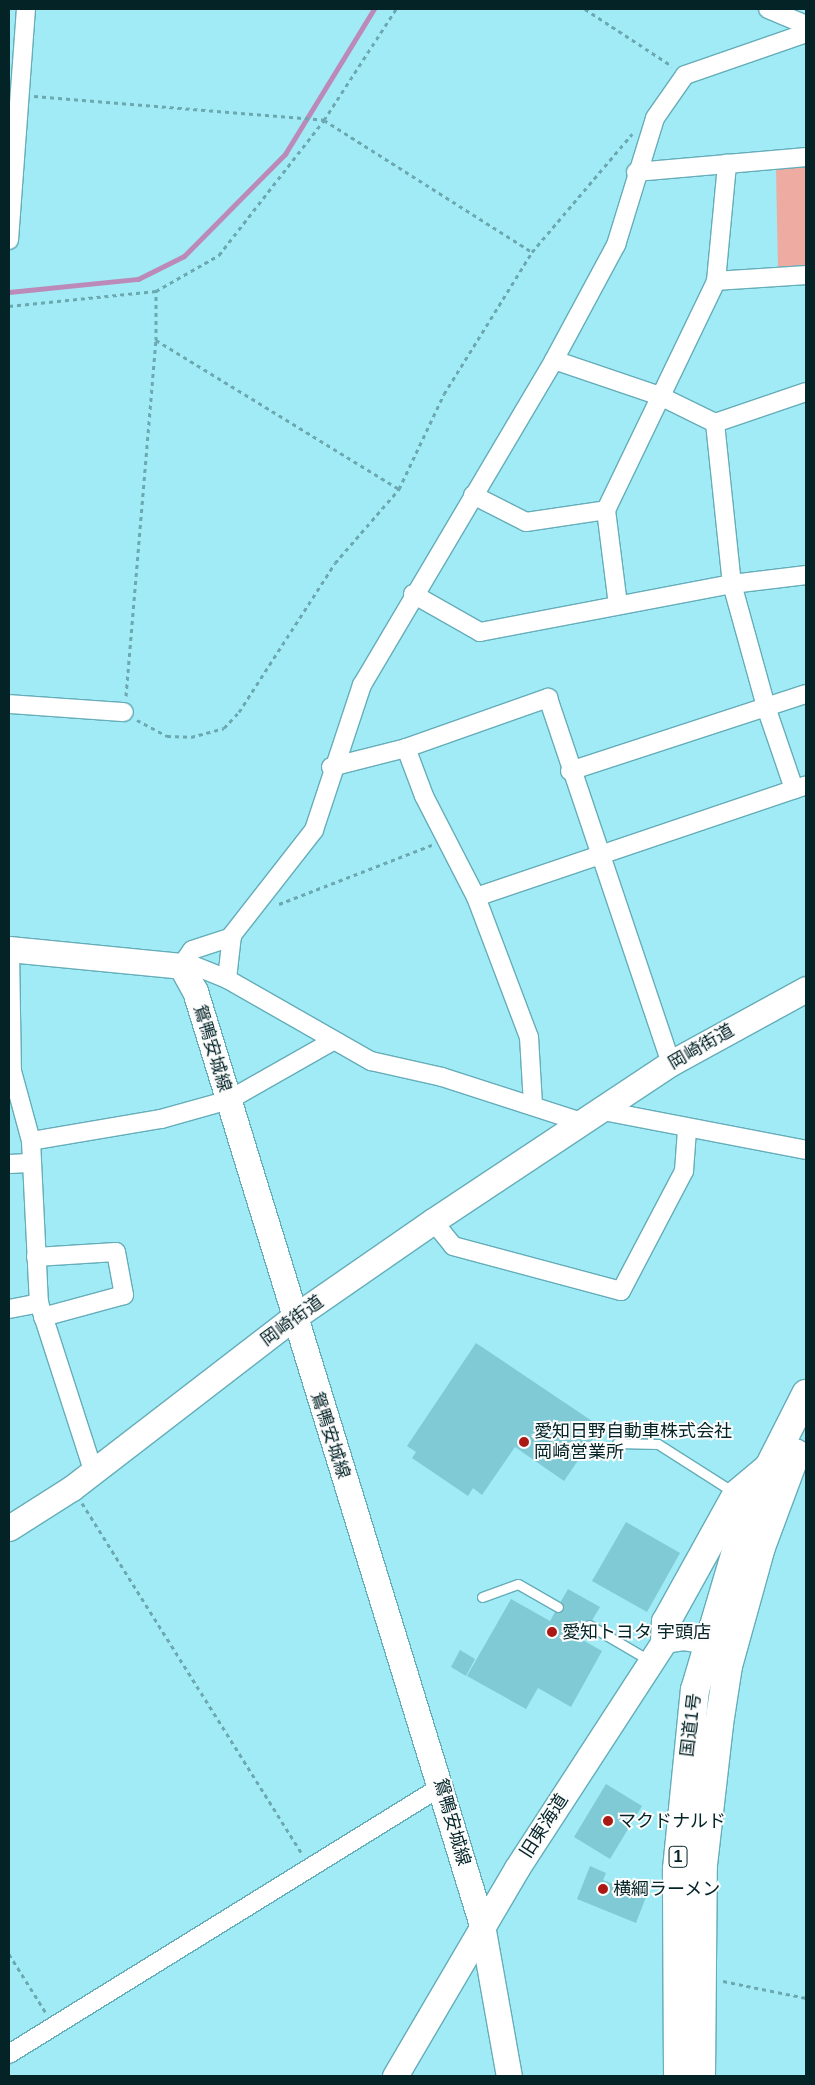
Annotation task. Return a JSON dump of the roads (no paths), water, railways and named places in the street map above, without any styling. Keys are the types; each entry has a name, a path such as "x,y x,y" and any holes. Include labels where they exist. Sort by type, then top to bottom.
{"highway":[{"name":"国道1号","path":"678,2076 677,1869 689,1731 706,1640 769,1468 806,1394"},
{"name":"国道1号","path":"701,2076 700,1976 706,1809 733,1646 786,1476 806,1435"},
{"path":"658,1651 666,1622 737,1494 769,1468"}],"street":[{"path":"9,240 14,94 26,9"},
{"path":"768,9 806,25"},
{"path":"181,966 192,950 232,937 253,914 314,830 332,767 362,685 413,594 554,360 616,245 636,172 655,118 685,75 806,33"},
{"path":"636,172 806,157"},
{"path":"618,604 606,510 716,281 726,164"},
{"path":"716,281 806,275"},
{"path":"554,360 660,396 715,423 806,392"},
{"path":"476,897 600,857 800,787 766,707 732,584 715,423"},
{"path":"473,495 526,522 606,510"},
{"path":"413,594 480,632 618,604 732,584 806,575"},
{"path":"570,771 806,694"},
{"path":"332,767 406,748 548,698 570,771 671,1063"},
{"path":"9,704 124,712"},
{"path":"406,748 424,796 476,897 529,1036 533,1104"},
{"path":"227,978 232,937"},
{"path":"93,1470 41,1310 29,1163 31,1141 12,1071 9,949 195,966 227,978 332,1041 371,1061 533,1104 590,1116 806,1150"},
{"name":"鴛鴨安城線","path":"181,966 195,991 293,1318 442,1786 482,1925 509,2076"},
{"name":"岡崎街道","path":"9,1528 72,1488 293,1318 433,1221 671,1063 806,989"},
{"path":"31,1141 161,1119 229,1100 332,1041"},
{"path":"433,1221 453,1246 621,1291 684,1171 687,1130"},
{"path":"9,1164 29,1163"},
{"path":"9,1309 41,1310 124,1295 116,1252 36,1257"},
{"path":"658,1651 706,1640 733,1646"},
{"name":"旧東海道","path":"395,2076 482,1925 658,1651"},
{"path":"9,2054 309,1865 442,1786"}],"lane":[{"path":"617,1443 658,1444 737,1494"},
{"path":"482,1597 518,1584 558,1607"},
{"path":"589,1625 658,1651"}],"waterway":[{"path":"9,292 138,279 184,256 285,154 374,9"}],"place":[{"name":"愛知日野自動車株式会社 岡崎営業所","path":"524,1442"},
{"name":"愛知トヨタ 宇頭店","path":"552,1632"},
{"name":"マクドナルド","path":"608,1821"},
{"name":"横綱ラーメン","path":"603,1889"}]}
